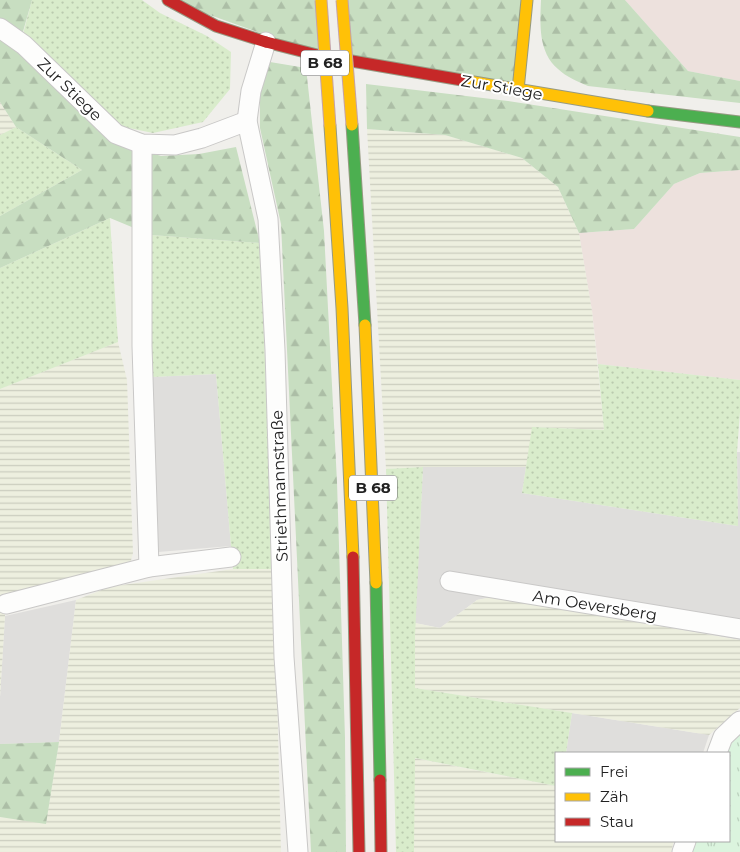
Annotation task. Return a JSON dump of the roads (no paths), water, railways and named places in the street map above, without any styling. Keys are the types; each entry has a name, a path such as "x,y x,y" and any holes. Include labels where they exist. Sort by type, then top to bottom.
{"main road":[{"name":"Zur Stiege","path":"168,0 216,26 266,42 317,55 618,106 740,122"},
{"name":"B 68","path":"321,0 344,339 351,482 359,852"},
{"name":"B 68","path":"342,0 366,338 373,493 381,852"},
{"path":"518,90 527,0"}],"street":[{"name":"Zur Stiege","path":"0,28 24,45 116,134 142,144"},
{"name":"Striethmannstraße","path":"266,42 251,91 247,121 268,219 275,350 284,657 298,852"},
{"path":"149,567 142,346 142,144 175,145 202,138 247,121"},
{"path":"6,604 149,567 231,557"},
{"name":"Am Oeversberg","path":"450,581 740,629"},
{"path":"717,752 723,737 740,721"}]}
